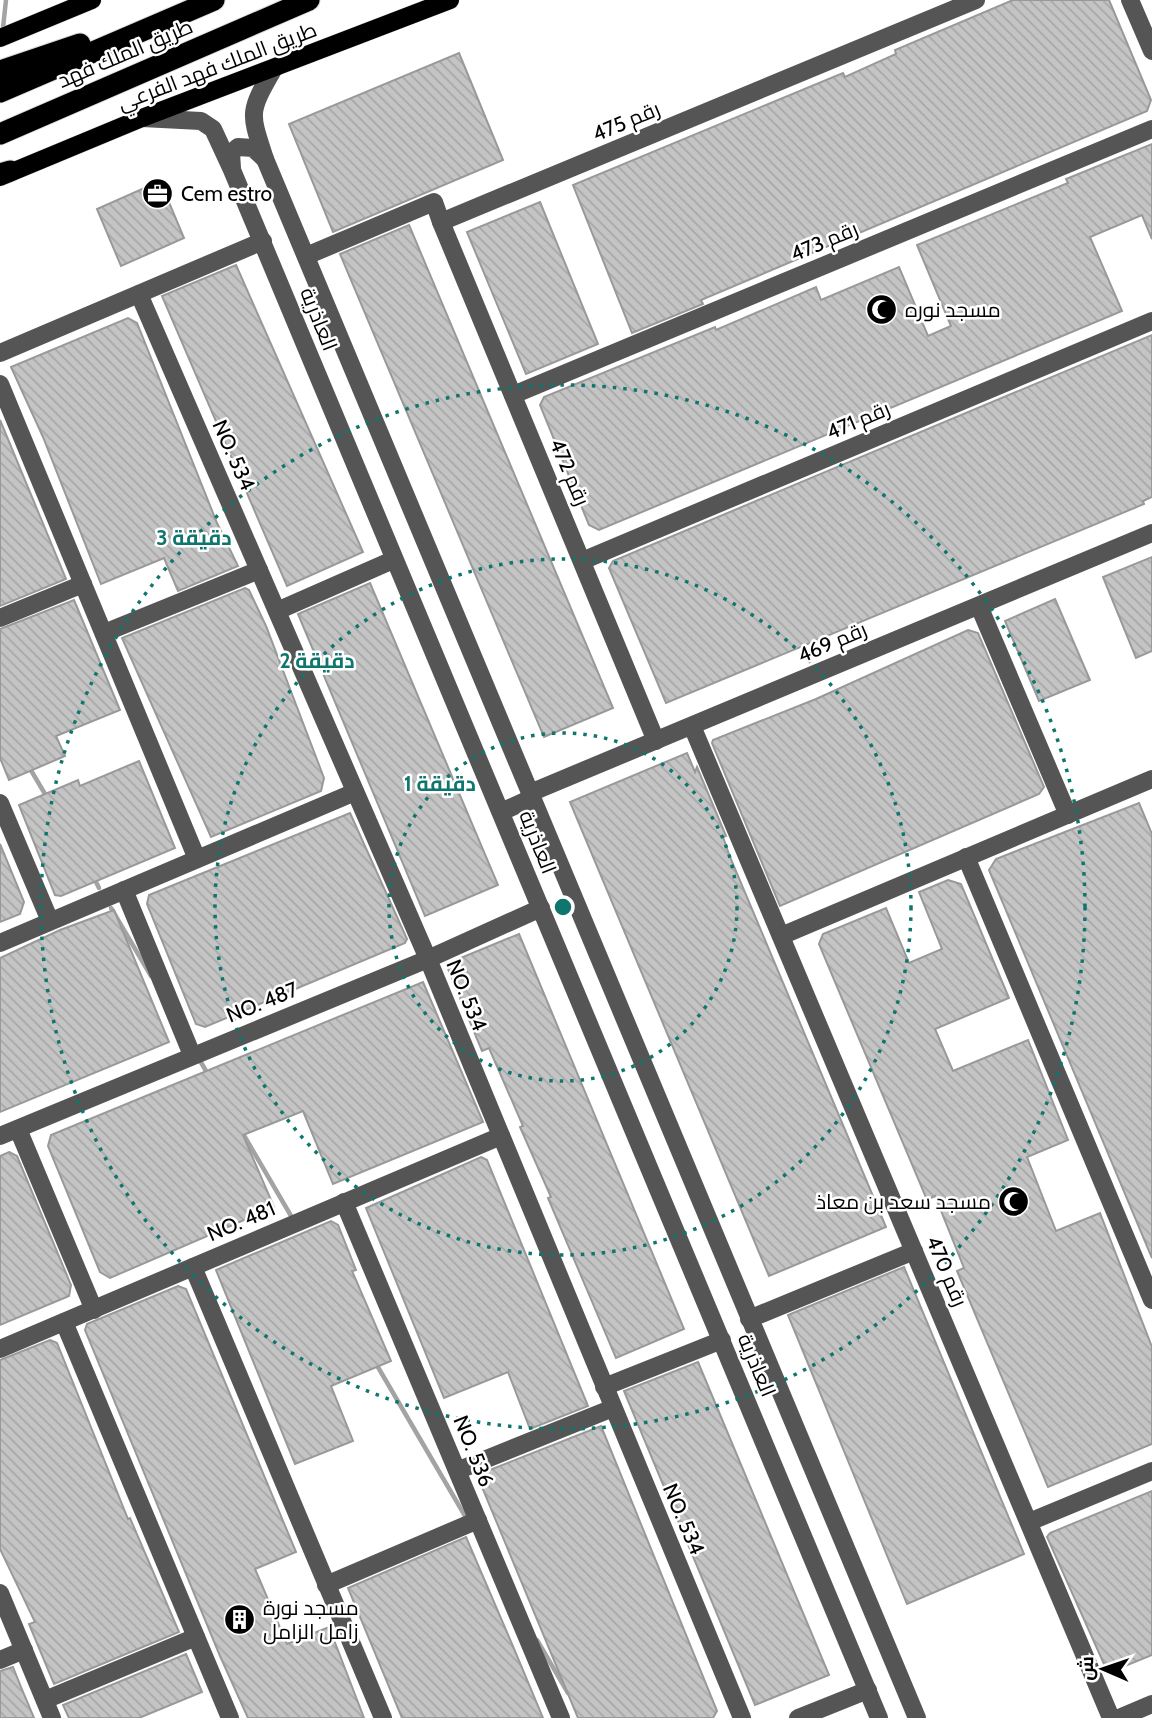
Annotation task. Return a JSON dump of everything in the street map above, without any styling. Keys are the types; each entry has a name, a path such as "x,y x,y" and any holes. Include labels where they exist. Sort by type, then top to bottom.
{"highway":[{"name":"طريق الملك فهد","path":"0,92 214,0"},
{"name":"طريق الملك فهد","path":"0,134 309,0"},
{"path":"0,71 84,43 150,26"}],"main road":[{"path":"0,38 92,0"},
{"name":"طريق الملك فهد الفرعي","path":"3,174 450,0"}],"street":[{"name":"رقم 475","path":"441,222 976,0"},
{"path":"1130,0 1152,51"},
{"name":"العاذرية","path":"273,70 254,104 252,119 265,159 917,1718"},
{"name":"العاذرية","path":"142,118 201,121 213,129 232,170 879,1718"},
{"name":"رقم 473","path":"513,395 1152,129"},
{"path":"232,170 231,153 238,147 253,148 265,159"},
{"path":"306,256 433,202 441,222"},
{"name":"رقم 472","path":"441,222 656,741"},
{"path":"0,353 263,241"},
{"name":"NO. 534","path":"139,294 428,959 742,1718"},
{"name":"رقم 471","path":"582,561 1152,321"},
{"path":"0,384 197,859"},
{"name":"رقم 469","path":"501,812 531,795 656,741 1152,533"},
{"path":"277,611 393,559"},
{"path":"104,633 259,570"},
{"path":"0,618 83,584"},
{"path":"979,606 1068,815"},
{"name":"رقم 470","path":"692,726 1111,1718"},
{"path":"781,936 1068,815 1151,783"},
{"path":"0,943 355,792"},
{"path":"0,803 50,921"},
{"path":"966,858 1152,1300"},
{"path":"124,890 192,1055"},
{"name":"NO. 487","path":"0,1136 428,959 541,908"},
{"path":"18,1129 94,1310"},
{"name":"NO. 481","path":"0,1349 501,1136"},
{"name":"NO. 536","path":"344,1202 561,1718"},
{"path":"750,1319 914,1251"},
{"path":"193,1267 383,1718"},
{"path":"64,1322 230,1718"},
{"path":"604,1387 722,1340"},
{"path":"458,1470 613,1408"},
{"path":"1028,1522 1152,1471"},
{"path":"794,1512 826,1502"},
{"path":"326,1585 478,1521"},
{"path":"0,1593 52,1718"},
{"path":"45,1700 196,1637"},
{"path":"0,1660 24,1650"},
{"path":"798,1718 868,1690"},
{"path":"1119,1718 1152,1704"}],"building":[{"path":"1013,0 1109,0 1151,100 1147,111 701,300 703,304 632,333 573,185 843,73 845,77 896,54 895,50"},
{"path":"459,53 503,160 333,232 289,124"},
{"path":"1152,144 1152,239 1142,215 1090,237 1122,311 599,530 589,525 540,405 544,397 715,327 716,330 816,287 821,300 899,267 928,336 951,326 917,245 1068,183 1066,179"},
{"path":"160,181 184,238 121,266 97,209"},
{"path":"540,202 598,344 526,374 467,232"},
{"path":"409,225 613,708 544,737 340,254"},
{"path":"236,265 363,552 287,586 162,296"},
{"path":"128,318 137,323 217,523 238,566 178,591 164,558 101,584 43,437 11,367"},
{"path":"1152,335 1152,497 1143,501 1144,504 666,703 609,568 613,561"},
{"path":"0,420 66,579 0,606"},
{"path":"1152,557 1152,651 1136,658 1103,577"},
{"path":"370,583 498,885 425,916 298,614"},
{"path":"245,588 249,590 266,626 324,778 321,791 211,837 122,638"},
{"path":"1055,599 1090,680 1039,701 1005,621"},
{"path":"74,600 120,710 56,736 65,756 9,780 0,758 0,629"},
{"path":"968,630 978,633 1044,787 1039,794 780,906 713,740 816,699"},
{"path":"687,753 695,772 697,767 726,836 723,837 730,857 886,1227 769,1276 570,802"},
{"path":"139,761 175,848 61,896 55,895 19,805 78,780 80,786"},
{"path":"1139,803 1152,834 1152,1258 989,870 996,859"},
{"path":"350,813 407,939 405,943 205,1027 196,1024 147,904 149,895"},
{"path":"0,844 24,902 20,914 0,922"},
{"path":"948,880 961,884 1009,998 935,1029 953,1071 1028,1040 1068,1140 1027,1157 1056,1231 1100,1213 1152,1347 1152,1444 1048,1487 957,1271 964,1268 935,1196 927,1200 819,944 823,934 886,908 909,963 942,949 919,892"},
{"path":"114,910 169,1042 0,1112 0,958 60,930"},
{"path":"519,934 684,1329 616,1358 548,1198 551,1197 520,1127 523,1126 489,1048 482,1051 446,964"},
{"path":"423,982 483,1122 333,1184 303,1111 243,1135 274,1207 110,1278 100,1272 48,1146 51,1135"},
{"path":"9,1152 17,1156 71,1285 69,1296 0,1325 0,1156"},
{"path":"481,1157 487,1160 588,1406 530,1429 508,1372 444,1398 366,1208"},
{"path":"331,1221 338,1225 356,1270 352,1271 391,1361 331,1386 353,1441 295,1464 216,1270"},
{"path":"904,1267 1024,1554 907,1604 788,1315"},
{"path":"178,1286 186,1289 296,1552 255,1569 287,1644 329,1627 364,1718 248,1718 220,1656 85,1330 87,1324"},
{"path":"50,1340 57,1343 128,1519 130,1518 179,1632 54,1684 29,1624 35,1622 0,1549 0,1360"},
{"path":"698,1362 829,1675 755,1705 624,1391"},
{"path":"601,1426 717,1711 713,1718 578,1718 477,1475"},
{"path":"1152,1491 1152,1655 1108,1673 1047,1537 1050,1533"},
{"path":"466,1537 543,1718 402,1718 348,1588"},
{"path":"186,1654 202,1692 139,1718 69,1718 63,1705"},
{"path":"13,1667 34,1718 0,1718 0,1671"}],"waterway":[{"path":"3,28 6,0"},
{"path":"29,767 48,799"},
{"path":"93,876 99,888"},
{"path":"111,908 151,976"},
{"path":"199,1059 209,1076"},
{"path":"242,1132 294,1221"},
{"path":"375,1362 468,1521"},
{"path":"537,1640 568,1693"}],"place":[{"name":"Cem estro","path":"158,193"},
{"name":"مسجد نوره","path":"882,309"},
{"name":"مسجد سعد بن معاذ","path":"1014,1201"},
{"name":"مسجد نورة زامل الزامل","path":"240,1619"}]}
